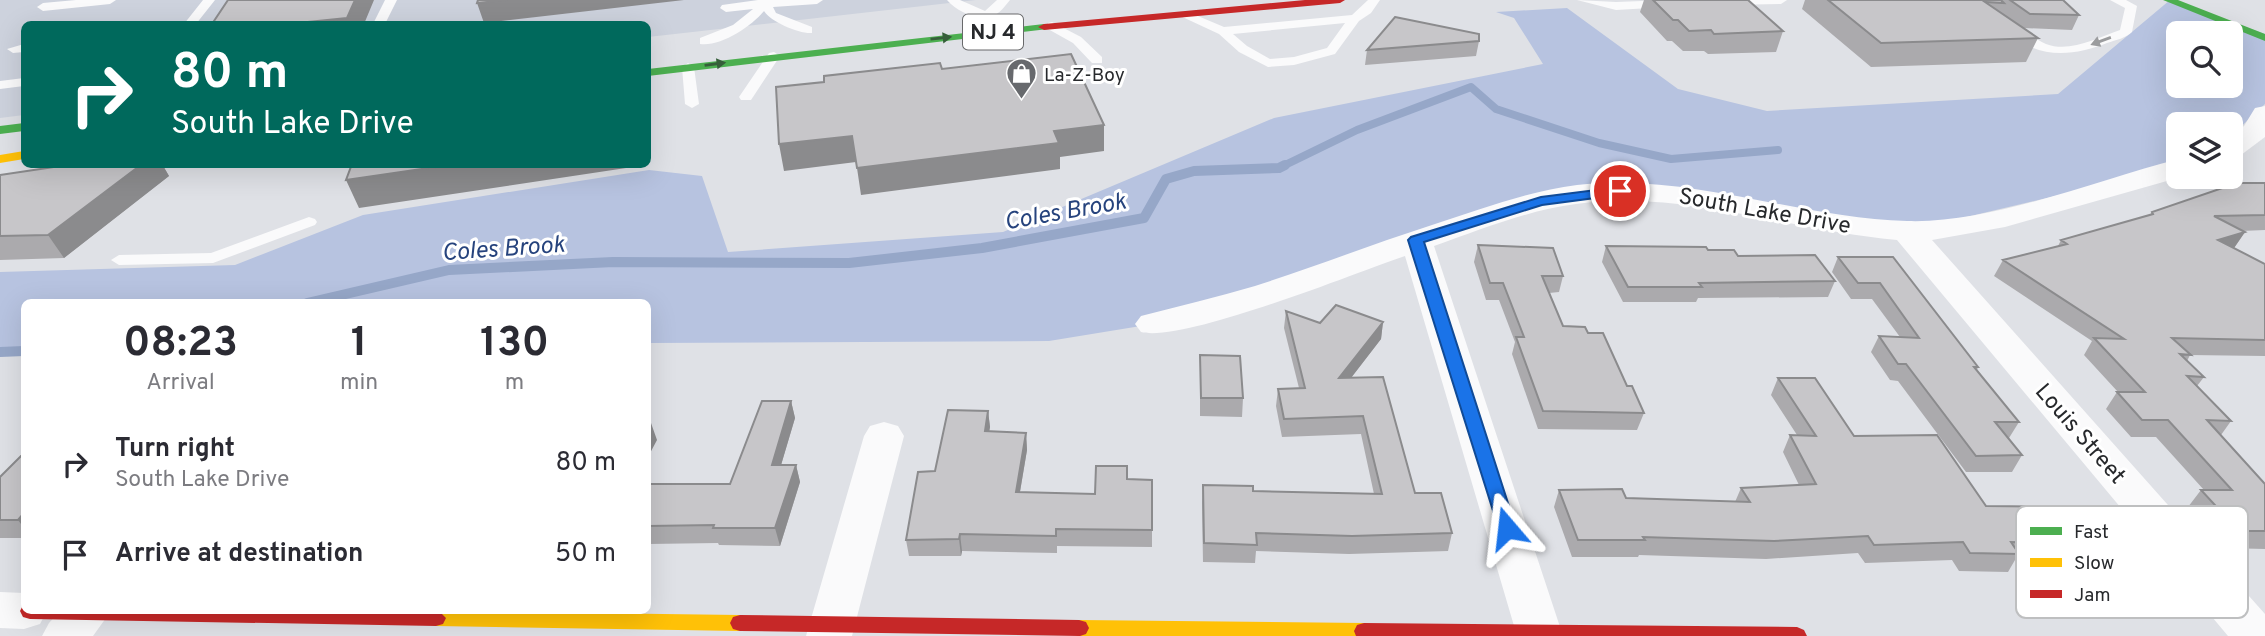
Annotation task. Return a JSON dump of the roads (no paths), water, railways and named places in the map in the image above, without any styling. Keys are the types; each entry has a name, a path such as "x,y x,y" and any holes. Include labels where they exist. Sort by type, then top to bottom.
{"main road":[{"name":"NJ 4","path":"651,73 1052,26 1340,0"},
{"path":"2168,0 2265,38"},
{"name":"NJ 4","path":"943,18 1017,11"},
{"path":"780,33 815,30"},
{"path":"698,42 753,36"},
{"path":"0,130 21,127"},
{"path":"1,160 21,156"},
{"path":"45,614 80,620 830,631 1797,636"}],"street":[{"path":"2243,141 2262,128"},
{"name":"South Lake Drive","path":"1153,324 1202,314 1269,294 1416,240 1541,201 1620,191 1667,193 1713,198 1852,226 1907,231 1950,230 1984,224 2166,172"},
{"name":"Louis Street","path":"1907,231 2144,506"},
{"path":"1416,240 1540,635"},
{"path":"830,631 884,436"},
{"path":"0,610 21,611"},
{"name":"Louis Street","path":"2240,618 2256,636"}],"lane":[{"path":"43,7 110,0"},
{"path":"192,21 209,0"},
{"path":"380,21 391,0"},
{"path":"726,8 763,2 775,5 817,0"},
{"path":"953,0 961,7 986,13 1004,0"},
{"path":"1182,14 1223,31 1242,49 1268,63 1294,61 1331,51 1355,18 1367,10 1374,0"},
{"path":"1583,0 1616,6 1682,2"},
{"path":"1709,2 1781,0"},
{"path":"2007,25 2049,51 2072,52 2126,32 2131,6 2116,0"},
{"path":"763,2 772,15 815,30"},
{"path":"698,42 741,26 756,16 763,2"},
{"path":"1223,31 1355,18"},
{"path":"1052,26 1077,40 1097,60"},
{"path":"746,97 774,57"},
{"path":"688,68 692,104"},
{"path":"0,85 21,82"},
{"path":"119,260 213,258 309,222"}],"waterway":[{"name":"Coles Brook","path":"1281,167 1357,130 1471,87 1496,109 1599,143 1671,159 1778,150"},
{"name":"Coles Brook","path":"1281,167 1285,165"},
{"name":"Coles Brook","path":"324,299 449,270 613,262 849,263 982,248 1144,218 1166,179 1194,171 1281,167"},
{"name":"Coles Brook","path":"0,352 21,351"}],"place":[{"name":"La-Z-Boy","path":"1021,101"}]}
